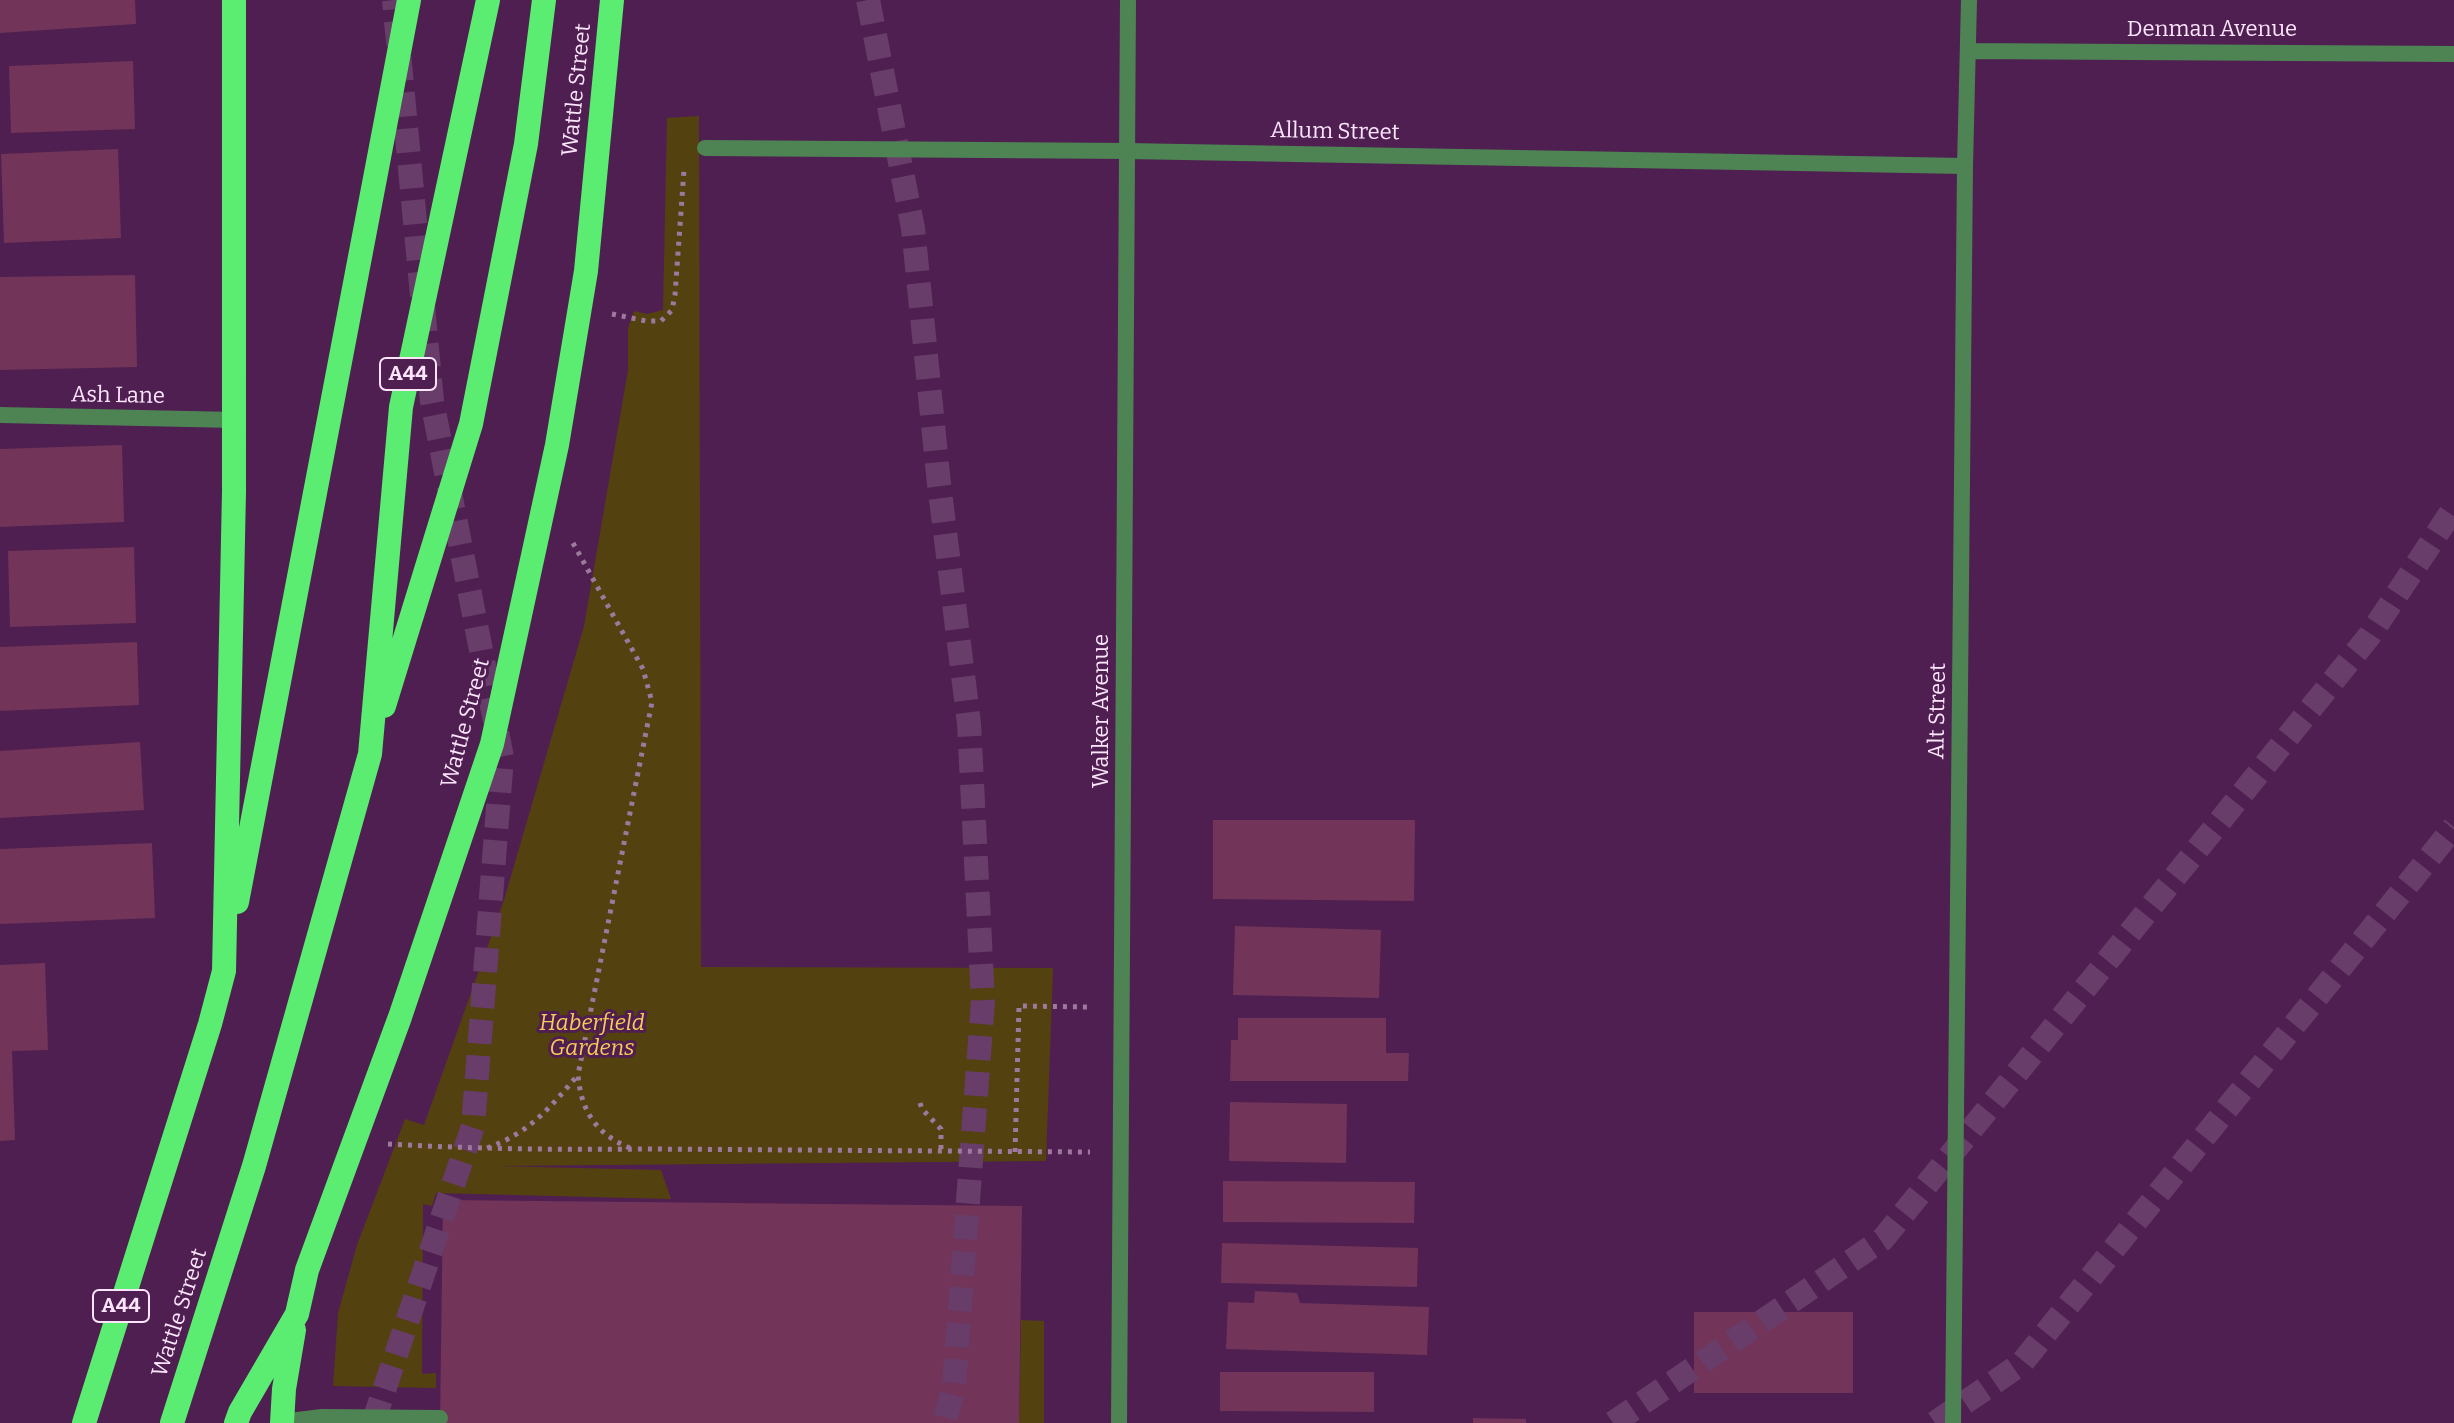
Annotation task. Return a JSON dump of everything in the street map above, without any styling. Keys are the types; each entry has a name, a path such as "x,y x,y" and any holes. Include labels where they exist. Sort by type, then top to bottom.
{"highway":[{"name":"A44","path":"84,1423 224,971 235,420 234,0"},
{"path":"224,971 409,0"},
{"name":"Wattle Street","path":"172,1423 254,1166 370,754 401,407 488,0"},
{"path":"370,754 471,424 526,144 544,0"},
{"name":"Wattle Street","path":"236,1423 297,1314 307,1270 400,1017 492,744 557,445 586,271 612,0"},
{"path":"282,1423 284,1389 297,1314"}],"street":[{"name":"Walker Avenue","path":"1119,1423 1128,0"},
{"name":"Alt Street","path":"1953,1423 1969,0"},
{"name":"Denman Avenue","path":"1969,51 2454,54"},
{"name":"Allum Street","path":"705,148 1127,151 1965,166"},
{"name":"Ash Lane","path":"0,415 235,420"},
{"path":"282,1423 322,1417 351,1420 440,1418"}],"path":[{"path":"611,313 661,321 672,310 686,148 705,148"},
{"path":"573,543 643,669 652,702 578,1075 580,1099 590,1117 619,1144 633,1150"},
{"path":"1015,1152 1019,1006 1123,1008"},
{"path":"483,1150 502,1143 542,1117 578,1075"},
{"path":"920,1103 941,1129 941,1152"},
{"path":"383,1144 483,1150 1123,1153"}],"green space":[{"name":"Haberfield Gardens","path":"699,116 701,967 1053,968 1046,1161 496,1166 661,1170 671,1199 436,1193 432,1206 423,1204 422,1374 436,1373 436,1388 333,1386 338,1313 357,1245 405,1119 424,1125 504,900 584,626 628,370 628,328 634,311 647,314 663,310 667,118"},
{"path":"1021,1320 1044,1321 1044,1423 1019,1423"}],"building":[{"path":"0,0 135,0 136,24 0,33"},
{"path":"133,61 135,129 11,133 9,66"},
{"path":"118,149 121,238 4,243 1,154"},
{"path":"135,275 137,367 0,370 0,277"},
{"path":"122,445 124,522 0,527 0,449"},
{"path":"134,547 136,623 10,627 8,551"},
{"path":"137,642 139,705 0,711 0,647"},
{"path":"140,742 144,810 0,818 0,751"},
{"path":"1213,820 1415,820 1414,901 1213,899"},
{"path":"152,843 155,918 0,924 0,849"},
{"path":"1235,926 1381,930 1379,998 1233,995"},
{"path":"45,963 48,1050 12,1051 15,1140 0,1141 0,965"},
{"path":"1238,1018 1386,1018 1386,1053 1409,1053 1408,1081 1230,1081 1231,1040 1238,1040"},
{"path":"1230,1102 1347,1104 1346,1163 1229,1161"},
{"path":"1223,1181 1415,1182 1414,1223 1223,1222"},
{"path":"443,1200 1022,1206 1019,1423 440,1423"},
{"path":"1222,1243 1418,1248 1417,1287 1221,1283"},
{"path":"1255,1291 1297,1293 1300,1303 1429,1307 1427,1355 1226,1349 1228,1302 1254,1303"},
{"path":"1694,1312 1853,1312 1853,1393 1694,1393"},
{"path":"1220,1372 1374,1372 1374,1412 1220,1411"},
{"path":"1473,1418 1526,1419 1526,1423 1473,1423"}],"tunnel":[{"path":"373,1423 473,1126 502,757 432,401 394,0"},
{"path":"868,0 913,228 939,484 969,723 983,1001 954,1387 944,1423"},
{"path":"1613,1423 1883,1239 2370,635 2454,508"},
{"path":"1935,1423 2021,1364 2454,827"}]}
